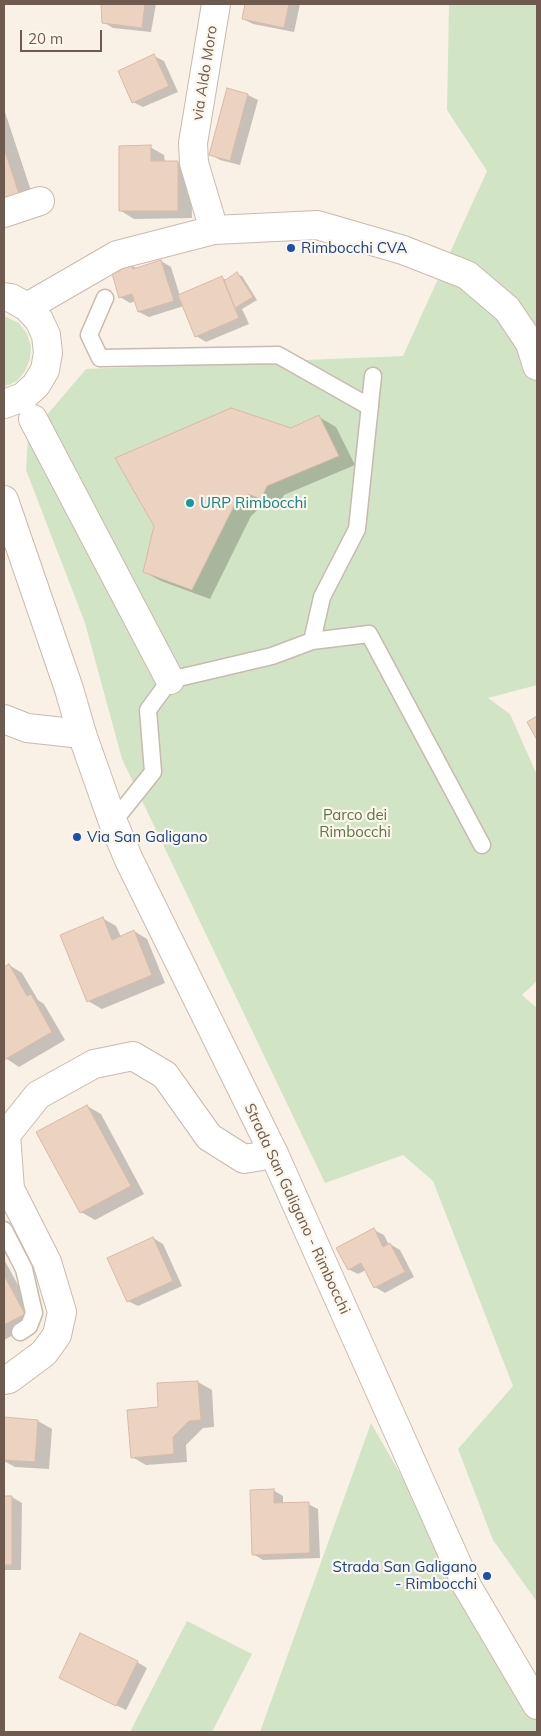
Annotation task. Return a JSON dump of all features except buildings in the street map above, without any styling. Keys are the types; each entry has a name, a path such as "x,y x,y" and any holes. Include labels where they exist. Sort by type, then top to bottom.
{"street":[{"name":"via Aldo Moro","path":"214,230 194,163 194,143 216,4"},
{"path":"4,213 40,201"},
{"path":"4,404 24,396 36,385 45,370 48,353 46,336 39,320 15,302 117,255 214,230 317,225 403,250 467,275 507,309 530,343 537,366"},
{"path":"33,419 170,680"},
{"name":"Strada San Galigano - Rimbocchi","path":"4,500 69,689 82,734 113,822 129,860 274,1154 467,1586 537,1705"},
{"path":"4,719 27,728 82,734"},
{"path":"4,1380 9,1379 44,1353 58,1335 62,1312 36,1266 10,1189 6,1134 38,1094 94,1064 134,1056 165,1075 209,1137 244,1159 274,1154"}],"lane":[{"path":"105,298 88,335 100,358 278,355 370,407"},
{"path":"312,641 322,597 357,529 373,376"},
{"path":"113,822 152,772 148,710 170,680 272,656 312,641 369,634 482,845"},
{"path":"4,1230 36,1266 34,1312 29,1326 20,1332"}],"green space":[{"name":"Parco dei Rimbocchi","path":"449,4 537,4 537,685 488,698 510,714 537,775 537,981 522,995 537,1008 537,1602 493,1540 458,1449 513,1386 433,1181 403,1155 325,1183 122,759 85,623 26,470 28,437 86,369 403,356 487,171 447,110"},
{"path":"4,316 19,323 27,334 31,346 30,359 25,371 17,381 4,387"},
{"path":"371,1423 537,1712 537,1732 260,1732"},
{"path":"187,1621 252,1654 212,1732 130,1732"}],"place":[{"name":"Rimbocchi CVA","path":"291,248"},
{"name":"URP Rimbocchi","path":"190,503"},
{"name":"Via San Galigano","path":"77,837"},
{"name":"Strada San Galigano - Rimbocchi","path":"487,1576"}]}
